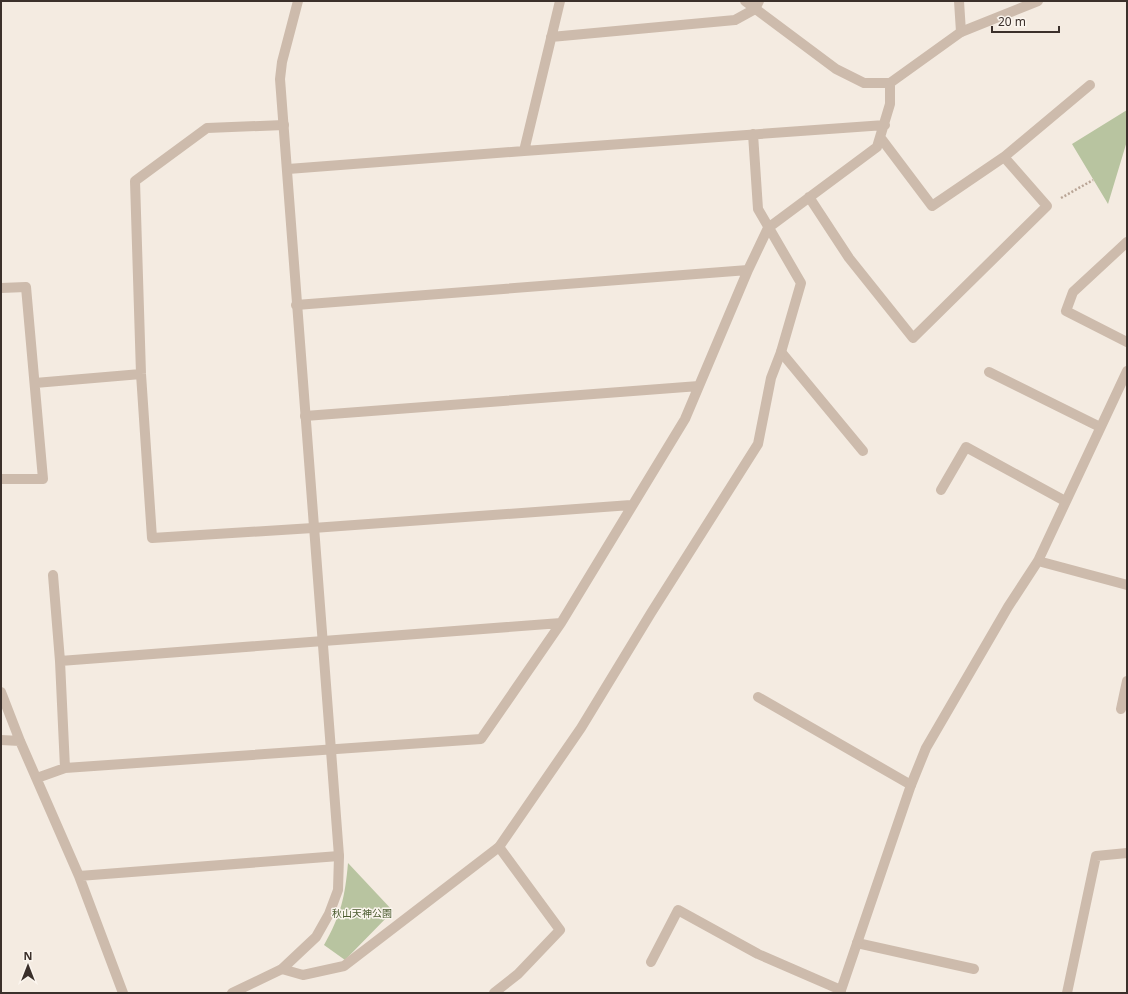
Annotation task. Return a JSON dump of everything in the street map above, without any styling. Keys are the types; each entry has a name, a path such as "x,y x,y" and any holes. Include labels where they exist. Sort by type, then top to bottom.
{"street":[{"path":"235,993 282,969 316,937 329,914 338,890 339,856 280,79 282,62 298,1"},
{"path":"524,151 560,1"},
{"path":"745,1 757,5 836,69 864,83 890,83 961,32 1038,1"},
{"path":"959,1 961,32"},
{"path":"551,37 735,20 757,5"},
{"path":"37,778 65,768 481,739 561,623 685,418 748,270 768,228 877,147 890,104 890,83"},
{"path":"880,137 932,206 1004,157 1090,85"},
{"path":"284,125 207,128 135,181 141,374 152,538 631,505"},
{"path":"288,169 884,125"},
{"path":"282,969 304,975 344,966 499,847 581,728 651,613 758,444 771,378 781,352 801,284 758,209 753,134"},
{"path":"809,197 849,258 914,338 1047,206 1004,157"},
{"path":"1127,242 1073,292 1066,311 1127,342"},
{"path":"296,305 748,270"},
{"path":"1,288 26,287 43,480 1,479"},
{"path":"781,352 863,451"},
{"path":"651,962 678,910 758,954 841,992 911,785 926,748 1008,607 1038,561 1127,371"},
{"path":"989,372 1100,427"},
{"path":"35,383 141,374"},
{"path":"305,416 699,386"},
{"path":"941,490 966,447 1065,501"},
{"path":"1038,561 1127,585"},
{"path":"53,575 60,660 65,768"},
{"path":"60,660 561,623"},
{"path":"1121,709 1127,681"},
{"path":"1,692 20,741 79,876 122,993"},
{"path":"758,697 911,785"},
{"path":"1,740 20,741"},
{"path":"494,993 518,974 560,930 499,847"},
{"path":"1067,993 1096,856 1127,854"},
{"path":"79,876 339,856"},
{"path":"857,943 974,969"}],"path":[{"path":"1047,206 1093,180"}],"green space":[{"path":"1127,110 1127,141 1108,204 1072,144"},
{"name":"秋山天神公園","path":"348,863 393,911 345,960 324,945 338,915 344,896"}]}
